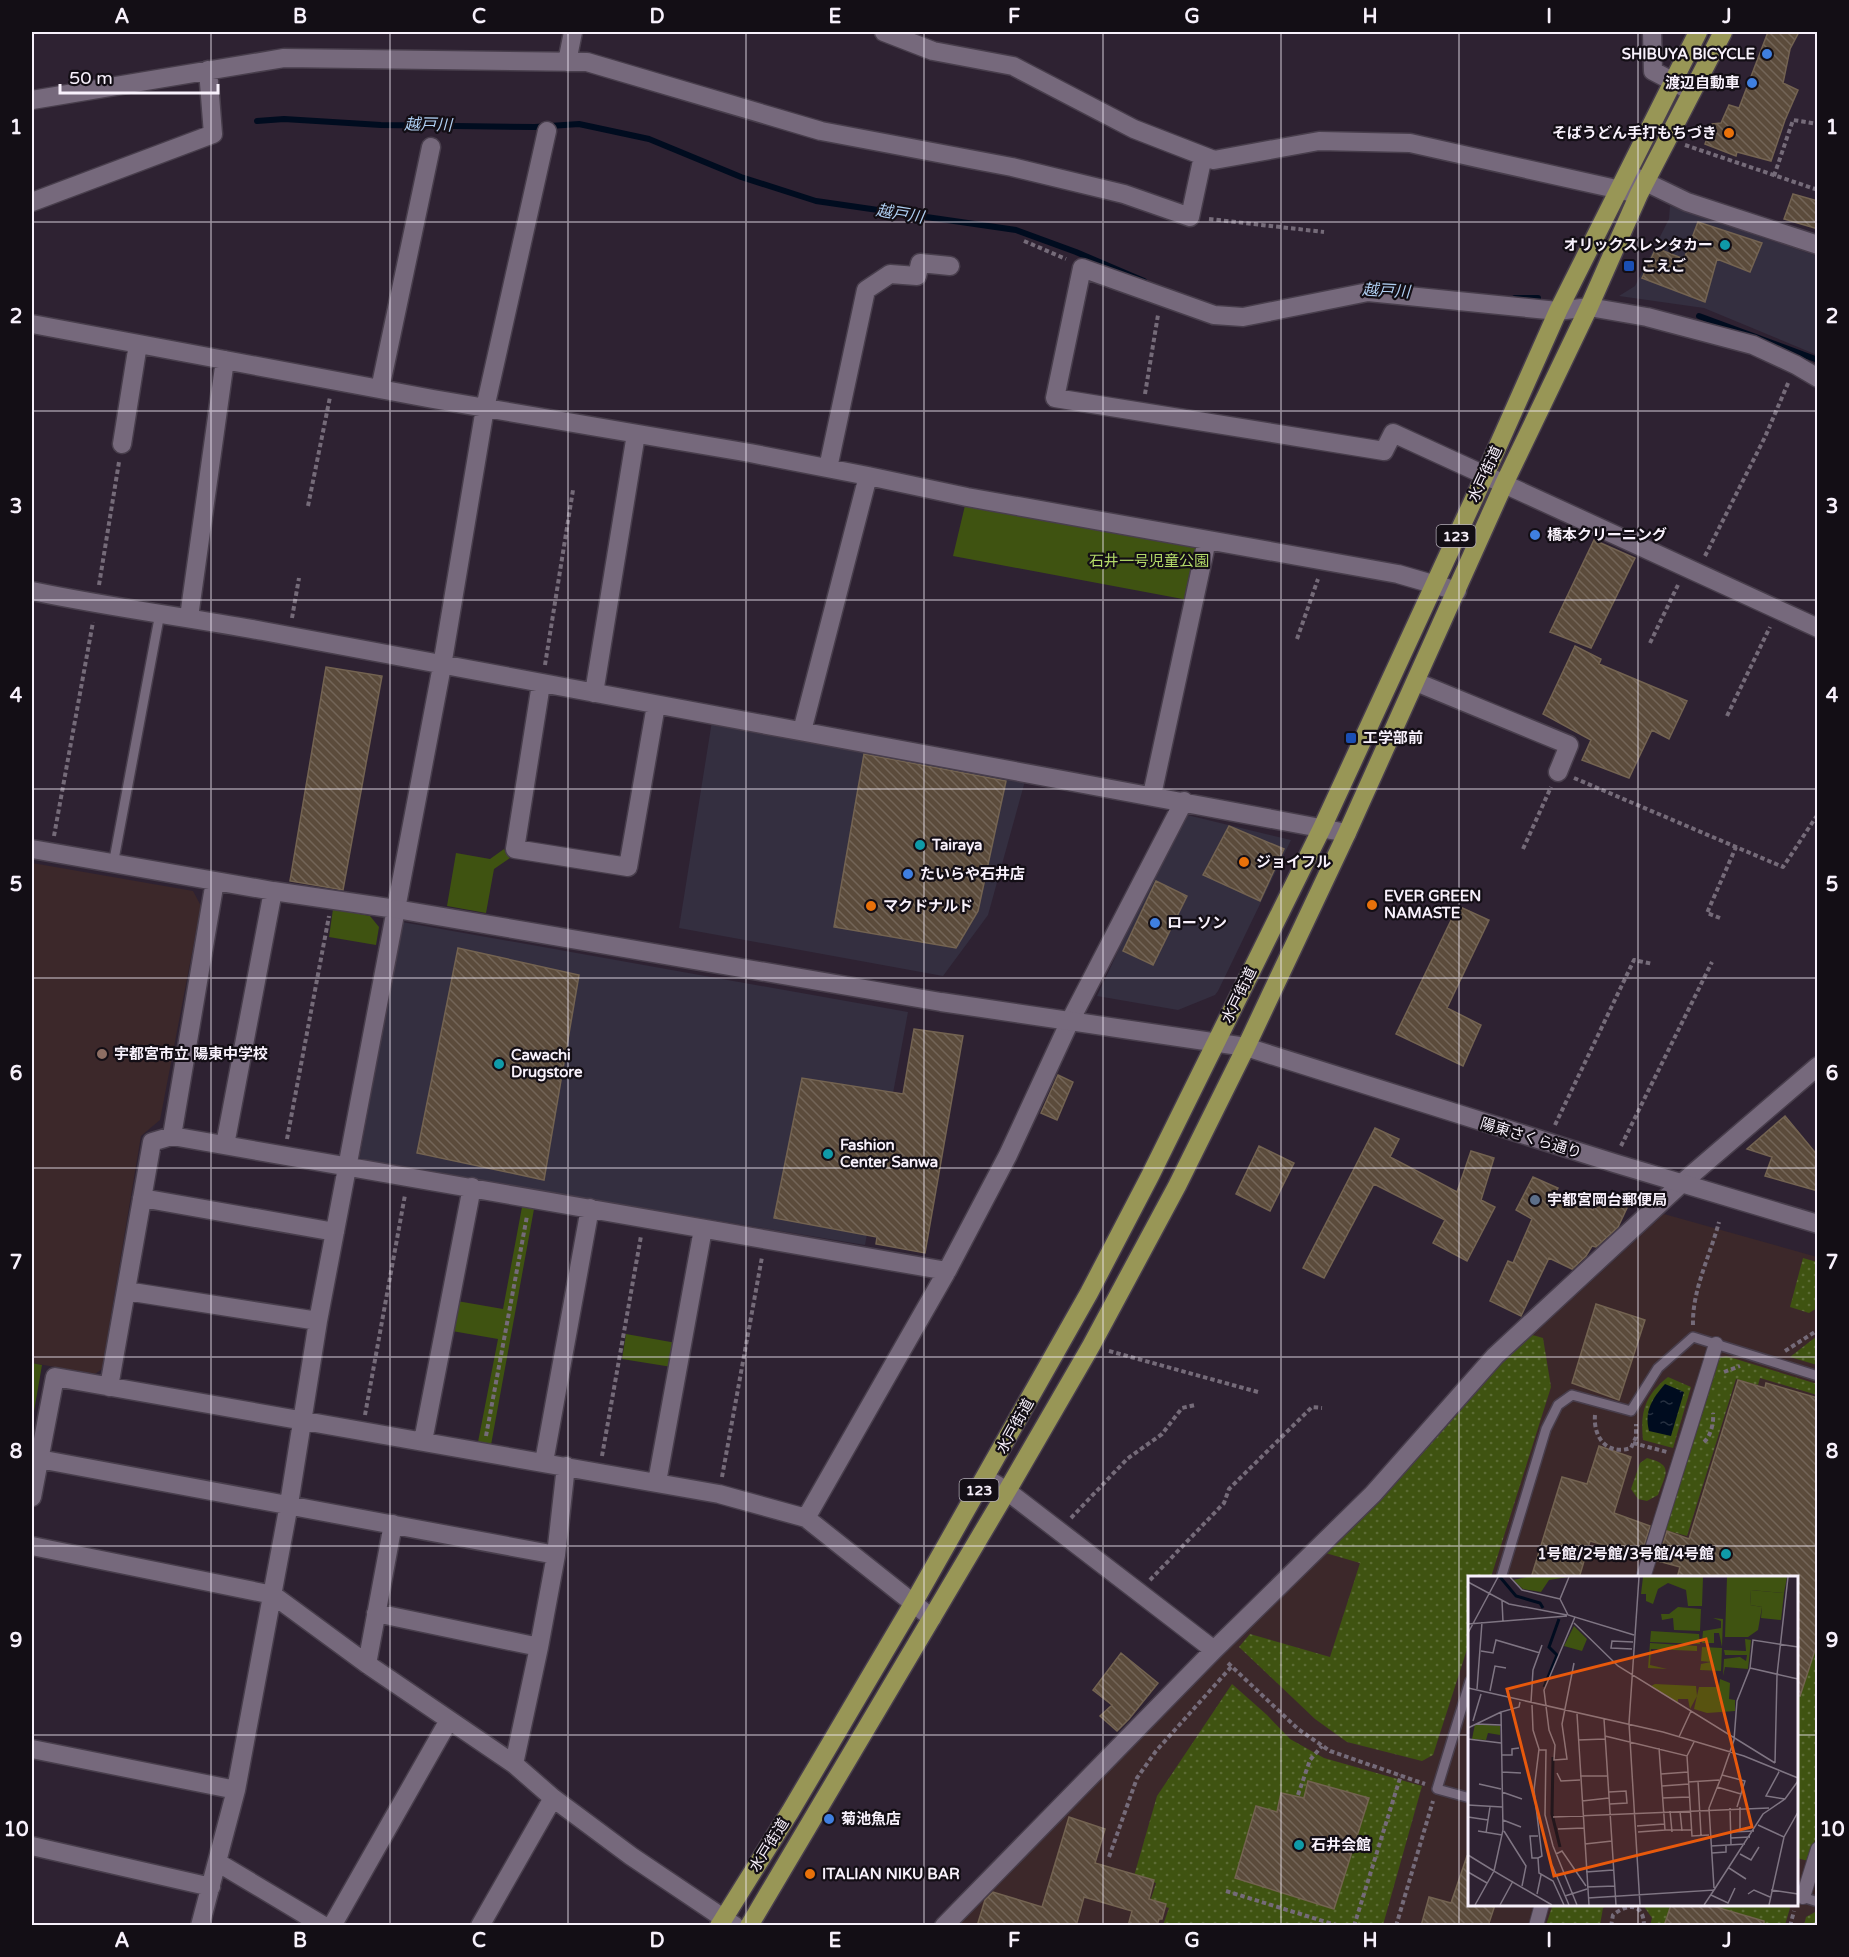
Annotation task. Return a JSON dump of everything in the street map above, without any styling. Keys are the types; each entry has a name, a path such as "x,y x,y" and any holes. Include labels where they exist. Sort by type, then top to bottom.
{"highway":[{"name":"水戸街道","path":"726,1923 914,1602 1089,1293 1322,828 1558,311 1671,81 1698,32"},
{"name":"水戸街道","path":"749,1926 1091,1346 1177,1186 1246,1047 1347,833 1504,483 1590,306 1642,188 1722,32"}],"street":[{"path":"567,62 573,32"},
{"path":"884,32 933,51 1012,66 1134,129 1215,160 1319,141 1410,143 1618,190 1642,188 1818,245"},
{"path":"1652,32 1653,71 1691,91"},
{"path":"32,100 284,58 587,62 821,131 1012,167 1124,194 1190,217 1203,156"},
{"path":"32,202 213,134 208,69"},
{"path":"200,1926 236,1790 289,1504 318,1322 442,666 485,408 547,131"},
{"path":"380,389 431,147"},
{"path":"1626,173 1642,188"},
{"path":"828,468 866,290 890,274 917,276 920,263 950,266"},
{"path":"1818,378 1753,345 1647,316 1590,306 1558,311 1368,292 1243,317 1214,315 1083,268 1055,398 1384,452 1393,433 1818,628"},
{"path":"32,324 333,381 828,468 967,497 1398,574 1457,591"},
{"path":"122,444 138,344"},
{"path":"189,617 225,360"},
{"path":"594,693 636,434"},
{"path":"802,731 868,476"},
{"path":"1152,795 1207,540"},
{"path":"32,591 96,604 189,617 1347,833"},
{"path":"1416,682 1569,745 1558,772"},
{"path":"542,684 515,849 628,867 656,705"},
{"path":"807,1518 947,1271 1008,1155 1070,1021 1184,801"},
{"name":"陽東さくら通り","path":"32,849 113,865 332,901 396,909 941,1002 1246,1047 1614,1163 1818,1224"},
{"path":"172,1136 215,881"},
{"path":"225,1145 273,891"},
{"path":"944,1926 1214,1650 1372,1494 1495,1356 1682,1183 1798,1080 1818,1066"},
{"path":"109,1387 152,1142 172,1136 947,1271"},
{"path":"423,1441 472,1187"},
{"path":"142,1198 335,1232"},
{"path":"544,1462 590,1208"},
{"path":"657,1482 703,1228"},
{"path":"126,1291 318,1322"},
{"path":"1644,1576 1716,1344"},
{"path":"32,1497 55,1377 657,1482 719,1494 807,1518 932,1618"},
{"path":"39,1459 556,1555"},
{"path":"514,1764 556,1555 566,1466"},
{"path":"985,1478 1007,1491 1214,1650"},
{"path":"367,1664 393,1524"},
{"path":"32,1546 273,1595 367,1664 514,1764 553,1798 726,1923"},
{"path":"376,1613 539,1647"},
{"path":"332,1926 449,1720"},
{"path":"32,1749 236,1790"},
{"path":"480,1926 553,1798"},
{"path":"32,1846 211,1887"},
{"path":"1800,1896 1818,1849"},
{"path":"217,1862 324,1926"},
{"path":"1536,1926 1542,1906"}],"lane":[{"path":"113,865 160,613"},
{"path":"1502,1576 1546,1429 1558,1405 1572,1395 1631,1411 1658,1368 1693,1337 1818,1376"},
{"path":"1468,1688 1437,1789 1468,1797"},
{"path":"1800,1896 1818,1902"}],"path":[{"path":"1774,176 1793,120 1818,124"},
{"path":"1668,138 1818,190"},
{"path":"1190,217 1324,232"},
{"path":"1024,241 1075,262 1083,268"},
{"path":"1142,412 1161,296"},
{"path":"1650,643 1765,437 1796,365"},
{"path":"308,506 333,381"},
{"path":"51,853 122,444"},
{"path":"542,684 573,490"},
{"path":"1297,639 1324,561"},
{"path":"289,636 299,578"},
{"path":"1727,716 1779,610"},
{"path":"1523,849 1558,772 1783,867 1818,814"},
{"path":"1720,918 1707,913 1736,847"},
{"path":"284,1155 332,901"},
{"path":"1547,1142 1634,960 1653,964"},
{"path":"1614,1163 1712,962"},
{"path":"363,1430 409,1176"},
{"path":"483,1452 530,1198"},
{"path":"599,1472 644,1218"},
{"path":"1693,1337 1696,1298 1719,1222"},
{"path":"719,1494 766,1239"},
{"path":"1769,1361 1818,1330"},
{"path":"1091,1346 1258,1392"},
{"path":"1597,1402 1594,1426 1598,1437 1607,1446 1623,1451 1631,1448 1636,1437 1636,1420 1632,1409"},
{"path":"1059,1531 1127,1459 1162,1434 1182,1408 1195,1405"},
{"path":"1139,1592 1224,1503 1229,1489 1312,1407 1322,1408"},
{"path":"1633,1443 1681,1456"},
{"path":"1214,1650 1298,1729 1322,1746 1437,1789 1396,1926"},
{"path":"1109,1857 1137,1778 1156,1751 1232,1666"},
{"path":"1298,1795 1310,1760 1322,1746"},
{"path":"1354,1926 1401,1775"},
{"path":"1226,1891 1339,1926"},
{"path":"1611,1926 1613,1915 1627,1906 1633,1906 1641,1914 1644,1926"}],"shaded area":[{"path":"1670,206 1817,256 1817,355 1704,308 1619,296 1635,286 1669,219"},
{"path":"712,721 1025,781 988,915 943,976 679,928"},
{"path":"1187,815 1291,840 1215,995 1178,1010 1097,996 1182,816"},
{"name":"宇都宮市立 陽東中学校","path":"32,863 193,891 201,906 160,1120 141,1136 102,1369 95,1374 32,1363"},
{"path":"402,922 908,1012 865,1245 359,1161"},
{"path":"1664,1214 1817,1257 1817,1925 954,1926 1471,1392"}],"green space":[{"name":"石井一号児童公園","path":"967,497 1198,546 1188,600 953,556"},
{"path":"504,849 510,858 494,869 486,913 447,906 456,853 490,859"},
{"path":"333,909 370,916 379,927 376,945 329,937"},
{"path":"522,1207 534,1209 491,1445 478,1442 498,1339 452,1331 457,1301 503,1309"},
{"path":"1803,1258 1817,1262 1817,1308 1809,1313 1790,1307"},
{"path":"626,1334 682,1344 678,1368 622,1359"},
{"path":"1529,1334 1543,1338 1551,1387 1491,1576 1468,1576 1468,1646 1433,1755 1422,1761 1347,1742 1315,1719 1239,1647 1250,1634 1330,1657 1360,1563 1322,1552"},
{"path":"1817,1336 1817,1365 1790,1357"},
{"path":"1726,1356 1817,1384 1817,1395 1760,1378 1758,1385 1736,1379 1687,1536 1665,1530 1716,1359"},
{"path":"32,1363 42,1365 32,1423"},
{"path":"1668,1377 1691,1387 1673,1448 1643,1440 1642,1430 1642,1421 1649,1397"},
{"path":"1647,1458 1661,1464 1666,1471 1658,1495 1647,1501 1638,1499 1631,1489 1640,1463"},
{"path":"1817,1636 1818,1831 1808,1861 1798,1858 1798,1700"},
{"path":"1232,1684 1290,1739 1324,1758 1422,1786 1383,1925 1163,1925 1169,1908 1150,1902 1156,1883 1134,1876 1157,1796"},
{"path":"1552,1906 1606,1906 1603,1908 1600,1925 1546,1925"},
{"path":"1644,1906 1789,1906 1790,1908 1785,1925 1650,1926 1652,1918"},
{"path":"1817,1911 1817,1925 1804,1925 1806,1917"}],"water":[{"path":"1665,1384 1684,1392 1671,1436 1649,1431 1648,1424 1650,1406"}],"building":[{"path":"1768,32 1799,32 1790,49 1783,83 1798,90 1771,161 1737,152 1736,156 1705,144 1712,124 1721,123 1729,105 1739,108"},
{"path":"1793,194 1818,201 1818,229 1784,219"},
{"path":"1698,222 1762,243 1750,272 1717,259 1705,302 1642,278 1656,248 1684,259"},
{"path":"1594,540 1635,558 1591,648 1550,632"},
{"path":"1575,646 1601,659 1599,664 1687,701 1669,739 1652,730 1629,778 1582,760 1591,740 1543,714"},
{"path":"326,667 382,676 343,890 290,881"},
{"name":"Tairaya","path":"864,754 1006,781 978,911 956,948 834,927"},
{"name":"ジョイフル","path":"1229,826 1284,849 1260,901 1203,875"},
{"name":"ローソン","path":"1156,881 1187,896 1153,965 1123,951"},
{"path":"1458,906 1489,920 1447,1008 1481,1025 1463,1066 1396,1034"},
{"name":"Cawachi Drugstore","path":"458,948 579,975 544,1180 417,1153"},
{"path":"914,1029 963,1036 925,1253 876,1244 877,1237 774,1218 802,1078 903,1094"},
{"path":"1058,1075 1073,1082 1057,1120 1041,1113"},
{"path":"1785,1116 1818,1156 1818,1191 1765,1176 1772,1157 1747,1149"},
{"path":"1375,1128 1399,1139 1390,1157 1457,1192 1471,1151 1494,1158 1481,1200 1495,1207 1467,1261 1433,1243 1445,1220 1374,1184 1324,1278 1303,1268"},
{"path":"1259,1146 1294,1163 1270,1211 1236,1194"},
{"path":"1533,1177 1558,1188 1555,1193 1593,1210 1600,1197 1627,1208 1618,1227 1596,1247 1592,1246 1586,1256 1572,1269 1549,1258 1521,1316 1490,1301 1508,1261 1513,1263 1532,1219 1516,1210"},
{"path":"1596,1304 1645,1320 1619,1400 1572,1383"},
{"name":"1号館/2号館/3号館/4号館","path":"1738,1380 1765,1388 1766,1383 1818,1398 1818,1641 1800,1696 1798,1695 1798,1576 1678,1576 1680,1567 1658,1561 1667,1531 1689,1539"},
{"path":"1599,1446 1631,1457 1614,1513 1650,1526 1641,1556 1590,1541 1580,1576 1532,1576 1562,1477 1587,1484"},
{"path":"1121,1653 1158,1683 1117,1731 1100,1716 1112,1705 1093,1690"},
{"name":"石井会館","path":"1308,1781 1369,1798 1334,1909 1235,1878 1256,1806 1277,1812 1281,1793 1304,1798"},
{"path":"1069,1817 1105,1829 1095,1863 1154,1880 1149,1899 1166,1904 1162,1919 1159,1919 1157,1926 1128,1926 1132,1911 1084,1897 1076,1926 977,1926 985,1900 993,1892 1042,1907"},
{"path":"1468,1856 1468,1906 1495,1906 1488,1926 1421,1926 1429,1897 1451,1903"},
{"path":"1671,1906 1712,1906 1764,1921 1764,1926 1664,1926"}],"waterway":[{"name":"越戸川","path":"257,121 284,119 381,125 535,127 579,124 649,139 741,177 816,201 1016,230 1144,281"},
{"name":"越戸川","path":"1515,298 1538,298"},
{"name":"越戸川","path":"1699,316 1818,360"}],"place":[{"name":"SHIBUYA BICYCLE","path":"1767,54"},
{"name":"渡辺自動車","path":"1752,83"},
{"name":"そばうどん手打もちづき","path":"1729,133"},
{"name":"オリックスレンタカー","path":"1725,245"},
{"name":"こえご","path":"1629,266"},
{"name":"橋本クリーニング","path":"1535,535"},
{"name":"工学部前","path":"1351,738"},
{"name":"Tairaya","path":"920,845"},
{"name":"ジョイフル","path":"1244,862"},
{"name":"たいらや石井店","path":"908,874"},
{"name":"EVER GREEN NAMASTE","path":"1372,905"},
{"name":"マクドナルド","path":"871,906"},
{"name":"ローソン","path":"1155,923"},
{"name":"宇都宮市立 陽東中学校","path":"102,1054"},
{"name":"Cawachi Drugstore","path":"499,1064"},
{"name":"Fashion Center Sanwa","path":"828,1154"},
{"name":"宇都宮岡台郵便局","path":"1535,1200"},
{"name":"1号館/2号館/3号館/4号館","path":"1726,1554"},
{"name":"菊池魚店","path":"829,1819"},
{"name":"石井会館","path":"1299,1845"},
{"name":"ITALIAN NIKU BAR","path":"810,1874"}]}
